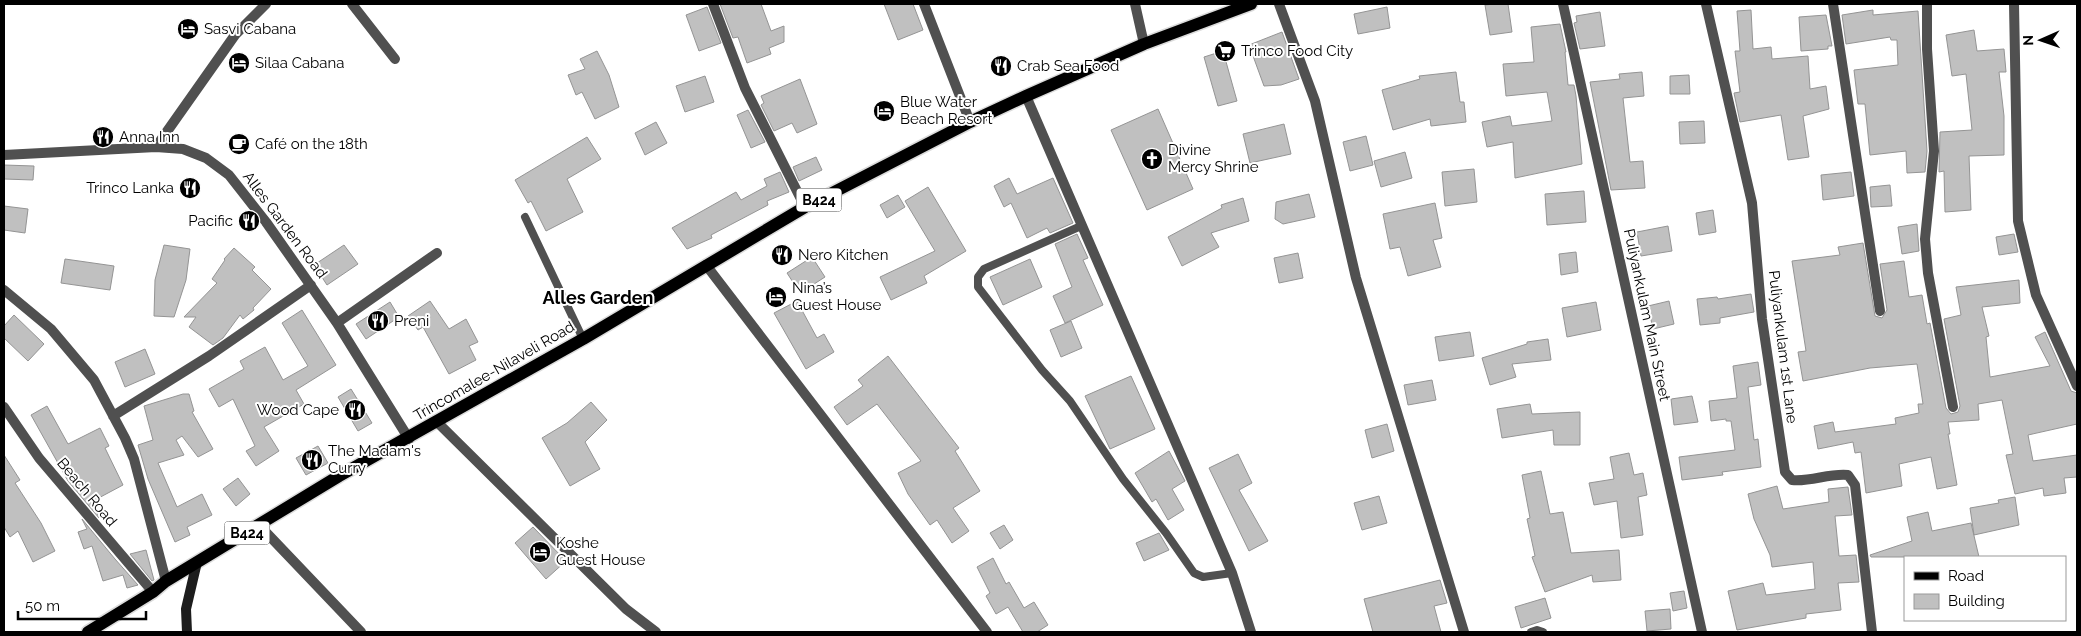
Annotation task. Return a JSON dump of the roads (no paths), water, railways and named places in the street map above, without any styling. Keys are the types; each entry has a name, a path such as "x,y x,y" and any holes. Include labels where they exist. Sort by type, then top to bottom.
{"main road":[{"name":"Trincomalee-Nilaveli Road","path":"88,632 153,592 166,581 339,476 583,338 805,207 970,122 1026,96 1144,44 1251,4"}],"street":[{"path":"156,146 235,35 266,4"},
{"path":"352,4 395,59"},
{"path":"713,4 745,88 805,207"},
{"path":"924,4 970,122"},
{"path":"1135,4 1144,44"},
{"path":"1279,4 1314,100 1356,278 1464,632"},
{"name":"Puliyankulam Main Street","path":"1562,4 1702,632"},
{"name":"Puliyankulam 1st Lane","path":"1706,4 1752,203 1762,319 1785,472 1792,480 1803,481 1838,474 1848,475 1855,485 1872,632"},
{"path":"1833,4 1880,310"},
{"path":"1927,4 1926,49 1934,151 1925,239 1928,272 1952,407"},
{"path":"2014,4 2018,221 2036,295 2077,386"},
{"path":"1026,96 1232,573 1251,632"},
{"name":"Alles Garden Road","path":"4,155 156,146 183,149 198,155 229,175 311,285 409,438"},
{"path":"337,323 437,253"},
{"path":"706,265 987,632"},
{"path":"113,416 209,356 311,285"},
{"path":"4,290 51,329 94,380 126,438 134,459 166,581"},
{"name":"Beach Road","path":"4,407 39,458 153,592"},
{"path":"436,421 626,609 656,632"},
{"path":"259,525 361,632"},
{"path":"187,632 186,609 197,562"}],"lane":[{"path":"525,217 583,338"},
{"path":"1081,226 984,270 978,278 978,287 1042,370 1070,401 1123,479 1166,533 1194,573 1203,577 1232,573"},
{"path":"1530,632 1537,630 1543,632"}],"place":[{"name":"Sasvi Cabana","path":"188,29"},
{"name":"Trinco Food City","path":"1225,51"},
{"name":"Silaa Cabana","path":"239,63"},
{"name":"Crab Sea Food","path":"1001,66"},
{"name":"Blue Water Beach Resort","path":"884,111"},
{"name":"Anna Inn","path":"103,137"},
{"name":"Café on the 18th","path":"239,144"},
{"name":"Divine Mercy Shrine","path":"1152,159"},
{"name":"Trinco Lanka","path":"190,188"},
{"name":"Pacific","path":"249,221"},
{"name":"Nero Kitchen","path":"782,255"},
{"name":"Nina’s Guest House","path":"776,297"},
{"name":"Preni","path":"378,321"},
{"name":"Wood Cape","path":"355,410"},
{"name":"The Madam's Curry","path":"312,460"},
{"name":"Koshe Guest House","path":"540,552"}],"district":[{"name":"Alles Garden","path":"598,297"}]}
